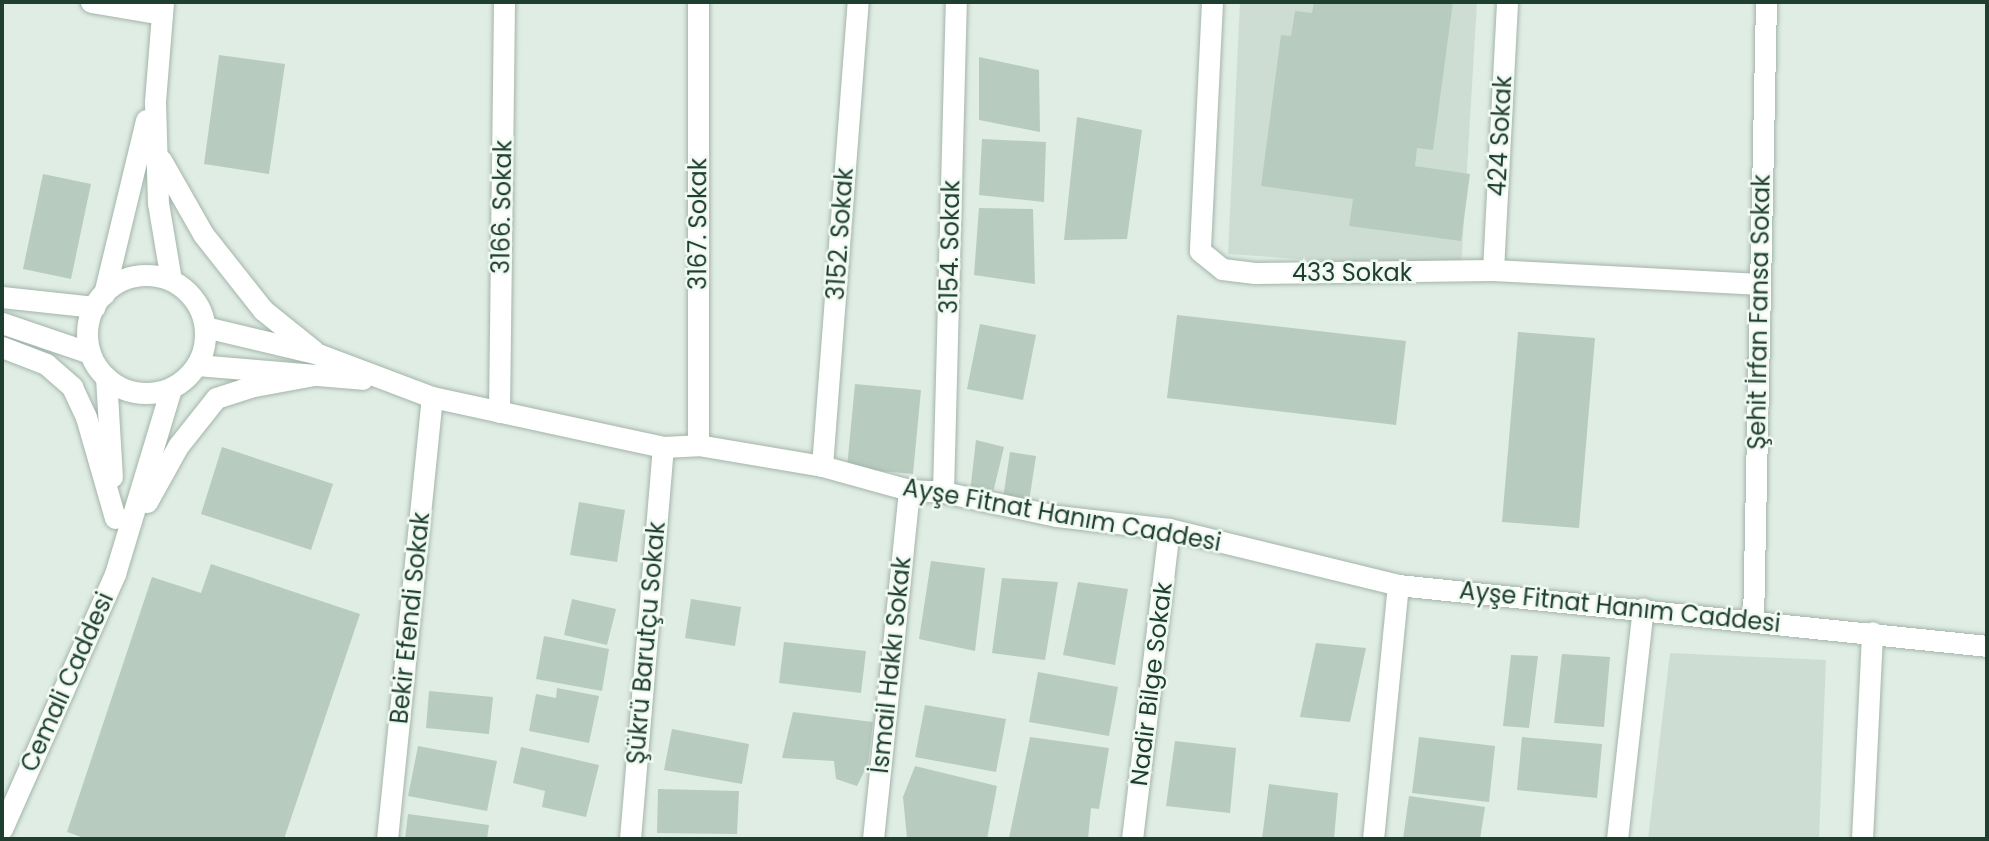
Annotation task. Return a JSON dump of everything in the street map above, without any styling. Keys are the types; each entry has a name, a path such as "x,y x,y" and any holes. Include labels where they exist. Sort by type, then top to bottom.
{"street":[{"path":"91,2 162,8 157,59 156,150 158,204 171,280"},
{"name":"3166. Sokak","path":"499,412 504,2"},
{"name":"3167. Sokak","path":"698,2 698,445"},
{"name":"3152. Sokak","path":"822,466 858,2"},
{"name":"3154. Sokak","path":"943,492 956,2"},
{"name":"433 Sokak","path":"1212,2 1200,251 1206,260 1222,269 1255,273 1493,270 1760,284"},
{"name":"424 Sokak","path":"1493,270 1507,2"},
{"name":"Şehit İrfan Fansa Sokak","path":"1753,622 1766,2"},
{"path":"2,297 99,300 135,276 171,280 187,291 205,327 197,365 171,388 136,392 106,377 90,353 89,321 99,300 120,242 157,59"},
{"path":"156,150 202,234 263,310 318,354"},
{"path":"2,323 90,353"},
{"name":"Ayşe Fitnat Hanım Caddesi","path":"205,327 318,354 432,397 499,412 663,447 698,445 822,466 909,490 943,492 1057,516 1169,529 1398,585 1643,608 1987,646"},
{"path":"2,347 46,364 72,387 86,417 122,526"},
{"name":"Ayşe Fitnat Hanım Caddesi","path":"197,365 392,383"},
{"path":"122,526 178,446 216,398 249,387 314,375"},
{"name":"Cemali Caddesi","path":"106,377 122,526"},
{"name":"Cemali Caddesi","path":"2,829 115,574 122,526 171,388"},
{"name":"Bekir Efendi Sokak","path":"387,839 432,397"},
{"name":"Şükrü Barutçu Sokak","path":"630,839 663,447"},
{"name":"İsmail Hakkı Sokak","path":"873,839 909,490"},
{"name":"Nadir Bilge Sokak","path":"1132,839 1169,529"},
{"path":"1373,839 1398,585"},
{"path":"1617,839 1643,608"},
{"path":"1862,839 1872,632"}],"shaded area":[{"path":"1240,2 1477,2 1461,270 1228,254"},
{"path":"1670,653 1826,660 1819,839 1648,839"}],"building":[{"path":"1314,2 1453,2 1433,150 1417,148 1415,166 1470,174 1461,241 1349,226 1353,199 1261,186 1281,35 1291,36 1295,11 1312,13"},
{"path":"219,55 285,64 269,174 204,164"},
{"path":"979,57 1039,70 1040,132 979,120"},
{"path":"1077,117 1142,130 1127,239 1064,240"},
{"path":"982,139 1046,142 1044,202 979,195"},
{"path":"43,174 91,184 71,279 23,269"},
{"path":"979,208 1033,209 1035,284 974,275"},
{"path":"1177,315 1406,341 1396,425 1167,398"},
{"path":"980,324 1036,335 1023,400 967,389"},
{"path":"1518,332 1595,338 1579,528 1502,522"},
{"path":"855,384 921,390 913,474 847,468"},
{"path":"976,440 1004,447 992,497 970,492"},
{"path":"222,447 333,484 311,550 201,514"},
{"path":"1010,452 1036,456 1029,502 1003,498"},
{"path":"579,502 625,510 617,562 570,555"},
{"path":"931,561 985,568 975,651 919,639"},
{"path":"211,564 360,614 284,839 87,839 67,832 152,577 201,593"},
{"path":"1002,578 1058,582 1045,660 992,653"},
{"path":"1078,582 1128,589 1115,665 1063,655"},
{"path":"572,599 616,609 607,645 564,635"},
{"path":"691,599 741,607 735,646 685,638"},
{"path":"544,636 609,649 602,691 536,679"},
{"path":"784,642 866,651 861,693 779,683"},
{"path":"1316,643 1366,648 1350,722 1300,717"},
{"path":"1562,654 1610,657 1604,727 1554,723"},
{"path":"1511,655 1538,656 1529,728 1503,726"},
{"path":"1038,672 1118,687 1109,736 1029,722"},
{"path":"557,688 599,696 589,743 529,731 536,694 556,698"},
{"path":"429,691 493,697 489,734 426,728"},
{"path":"925,705 1006,719 996,772 915,757"},
{"path":"793,712 873,722 868,764 857,786 836,779 834,761 782,758"},
{"path":"672,729 749,744 742,784 664,770"},
{"path":"1030,737 1109,748 1099,809 1091,808 1088,839 1009,838"},
{"path":"1419,737 1495,746 1489,802 1412,793"},
{"path":"1522,737 1602,744 1597,798 1517,790"},
{"path":"1175,741 1236,748 1230,813 1166,806"},
{"path":"418,746 497,761 487,811 408,796"},
{"path":"521,747 599,765 586,817 542,807 545,791 513,783"},
{"path":"915,766 997,786 987,839 907,838 903,797"},
{"path":"1269,784 1338,793 1334,839 1262,839"},
{"path":"658,789 739,791 737,834 657,833"},
{"path":"1409,796 1485,807 1480,839 1403,839"},
{"path":"408,814 489,825 487,839 405,839"}]}
